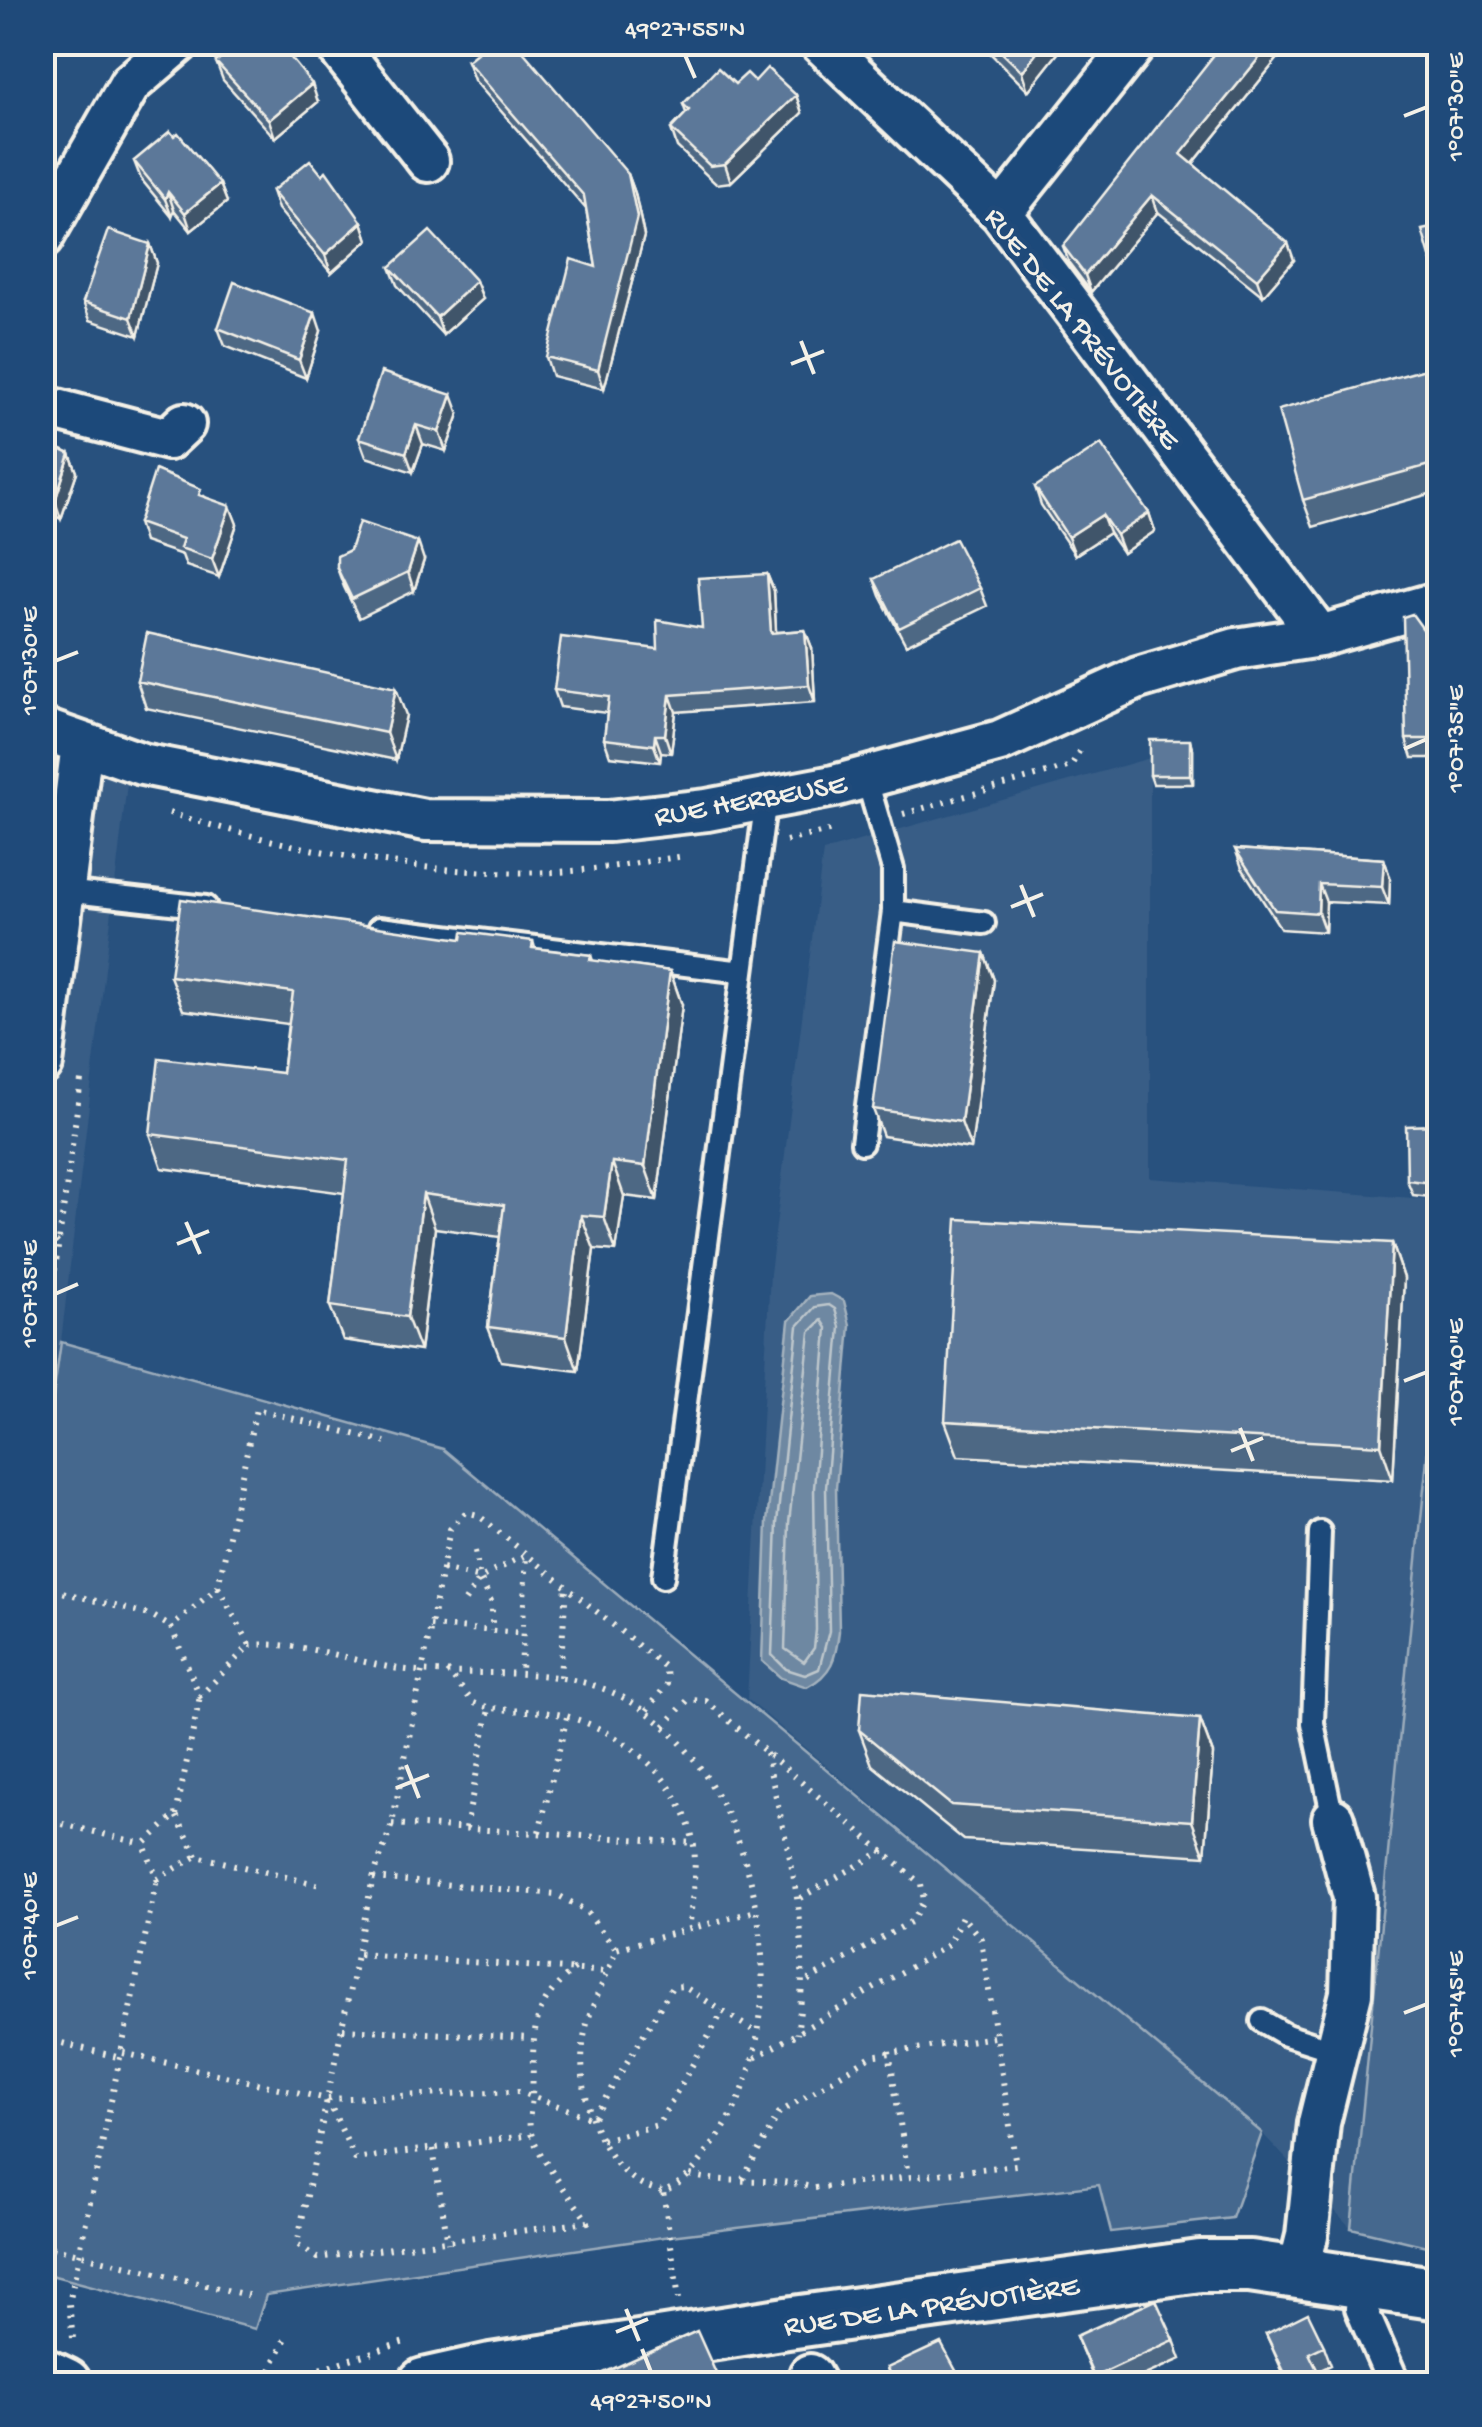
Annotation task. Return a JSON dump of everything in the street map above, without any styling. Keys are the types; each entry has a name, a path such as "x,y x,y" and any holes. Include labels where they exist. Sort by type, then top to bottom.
{"street":[{"path":"42,238 130,84 179,42"},
{"path":"334,42 428,161"},
{"name":"RUE DE LA PRÉVOTIÈRE","path":"820,42 1001,213 1320,636"},
{"path":"1001,213 1137,42"},
{"path":"42,406 168,439 184,424"},
{"name":"RUE HERBEUSE","path":"42,729 142,764 424,820 608,821 766,798 866,777 1000,741 1138,678 1236,649 1320,636 1440,602"},
{"path":"42,1064 48,984 82,744"},
{"path":"1298,2272 1319,2124 1351,1993 1354,1897 1333,1820"},
{"name":"RUE DE LA PRÉVOTIÈRE","path":"424,2384 491,2369 787,2323 1200,2266 1298,2272 1440,2294"},
{"path":"1361,2308 1394,2384"},
{"path":"787,2323 812,2380"}],"lane":[{"path":"862,1143 893,911 893,869 866,777"},
{"path":"664,1578 766,798"},
{"path":"64,891 238,911"},
{"path":"893,911 984,923"},
{"path":"354,925 743,972"},
{"path":"1320,1532 1313,1723 1333,1820"},
{"path":"1262,2020 1286,2035 1336,2052"}],"path":[{"path":"42,1226 61,1248"},
{"path":"42,1268 59,1268"},
{"path":"171,1626 218,1588 256,1409 385,1442"},
{"path":"574,1970 545,2001 531,2038 531,2134 588,2222 317,2258 297,2244 373,1878 392,1824 450,1530 466,1512 478,1515 666,1668 668,1684 646,1712"},
{"path":"474,1551 480,1578 492,1603 492,1631"},
{"path":"465,1601 480,1578 526,1554"},
{"path":"521,1673 526,1554"},
{"path":"442,1568 480,1578"},
{"path":"560,1677 566,1586"},
{"path":"43,1587 153,1616 171,1626 200,1696"},
{"path":"218,1588 250,1644"},
{"path":"429,1626 523,1633"},
{"path":"144,1844 176,1816 200,1696 250,1644 276,1643 421,1671 521,1673 592,1683 646,1712 686,1746 722,1798 756,1910 762,1964 753,2060 730,2120 690,2176 662,2191 641,2187 627,2178 593,2119 582,2047 616,1949"},
{"path":"446,1670 474,1703 490,1709 567,1717 616,1737 646,1760 679,1798 694,1843 690,1926"},
{"path":"664,1726 695,1698 766,1752 921,1884 924,1900 920,1910 901,1928 805,1982"},
{"path":"466,1828 490,1709"},
{"path":"539,1833 567,1717"},
{"path":"766,1752 800,1898 805,1982 797,2034"},
{"path":"176,1816 197,1856"},
{"path":"42,1819 144,1844"},
{"path":"392,1824 694,1843"},
{"path":"61,2369 68,2304 158,1879 144,1844"},
{"path":"800,1898 885,1850"},
{"path":"158,1879 197,1856 324,1886"},
{"path":"373,1878 556,1894 585,1910 616,1949"},
{"path":"616,1949 756,1910"},
{"path":"690,2176 712,2181 787,2180 814,2188 1016,2166 981,1939 962,1916 948,1945 753,2060"},
{"path":"359,1954 608,1972"},
{"path":"593,2119 672,1987 683,1986 758,2034"},
{"path":"602,2140 658,2125 723,2011"},
{"path":"343,2029 531,2038"},
{"path":"743,2179 779,2112 871,2056 889,2050 994,2037"},
{"path":"42,2038 327,2099 518,2091 593,2119"},
{"path":"889,2050 908,2175"},
{"path":"327,2099 355,2159 531,2134"},
{"path":"433,2149 448,2243"},
{"path":"662,2191 686,2339"},
{"path":"42,2246 251,2296"},
{"path":"270,2370 286,2338"}],"shaded area":[{"path":"43,742 128,775 61,1342 43,1440"},
{"path":"1150,758 1150,1178 1439,1200 1439,1337 1351,2228 1262,2133 747,1699 770,1273 823,851"},
{"path":"1439,1337 1440,2249 1351,2228"},
{"path":"61,1342 443,1449 1262,2133 1232,2218 1111,2232 1099,2185 670,2236 266,2295 255,2329 43,2273 42,1473"}],"water":[{"path":"831,1294 844,1301 850,1325 836,1488 839,1631 831,1664 822,1677 807,1687 781,1678 762,1661 767,1522 789,1321 810,1296"}],"building":[{"path":"231,42 278,42 312,84 269,120 216,62"},
{"path":"490,42 515,42 628,174 637,217 598,370 546,357 571,259 596,267 584,196 467,61"},
{"path":"991,42 1045,42 1022,72"},
{"path":"1224,42 1272,42 1181,154 1288,243 1257,279 1152,195 1085,275 1063,246"},
{"path":"718,68 735,84 747,73 755,81 767,68 796,95 725,164 710,166 671,129 689,110 683,104"},
{"path":"170,131 174,136 178,133 220,184 185,213 168,192 165,199 134,161"},
{"path":"310,160 322,175 326,171 362,222 325,255 272,191"},
{"path":"1440,226 1440,290 1422,230"},
{"path":"108,230 150,244 131,318 83,302"},
{"path":"430,231 476,281 437,317 390,267"},
{"path":"234,282 315,313 299,360 218,328"},
{"path":"1440,365 1440,462 1303,500 1278,410"},
{"path":"381,372 452,395 439,432 416,425 406,453 359,438"},
{"path":"42,441 70,454 55,501 42,495"},
{"path":"1101,444 1149,513 1116,535 1102,515 1068,537 1035,487"},
{"path":"155,470 201,489 199,495 230,506 212,559 180,548 183,539 138,523"},
{"path":"359,522 418,542 408,572 352,599 337,568 337,556 350,550"},
{"path":"955,539 980,588 899,628 874,579"},
{"path":"767,574 771,633 805,630 809,685 670,695 665,735 655,735 654,745 604,739 609,697 554,690 561,637 658,649 657,620 702,628 698,578"},
{"path":"1412,614 1433,643 1433,739 1406,739 1403,617"},
{"path":"147,633 396,688 386,733 137,681"},
{"path":"1150,740 1190,740 1190,775 1150,775"},
{"path":"1235,849 1384,859 1382,887 1319,884 1318,913 1275,910"},
{"path":"181,899 462,939 463,932 533,941 532,948 670,971 645,1166 612,1162 604,1217 581,1215 566,1337 488,1327 504,1205 423,1194 407,1317 330,1306 348,1160 150,1134 159,1058 282,1073 293,992 170,976"},
{"path":"895,941 984,953 961,1122 873,1109"},
{"path":"1435,979 1440,979 1440,1184 1407,1180 1406,1126 1436,1125"},
{"path":"957,1219 1392,1243 1381,1445 945,1421"},
{"path":"862,1690 1200,1719 1192,1821 951,1805 859,1730"},
{"path":"1156,2300 1174,2340 1094,2377 1076,2336"},
{"path":"1308,2313 1324,2346 1309,2353 1324,2384 1290,2384 1266,2334"},
{"path":"697,2331 719,2380 710,2384 579,2384"},
{"path":"941,2343 960,2378 952,2384 894,2384 887,2368"}]}
